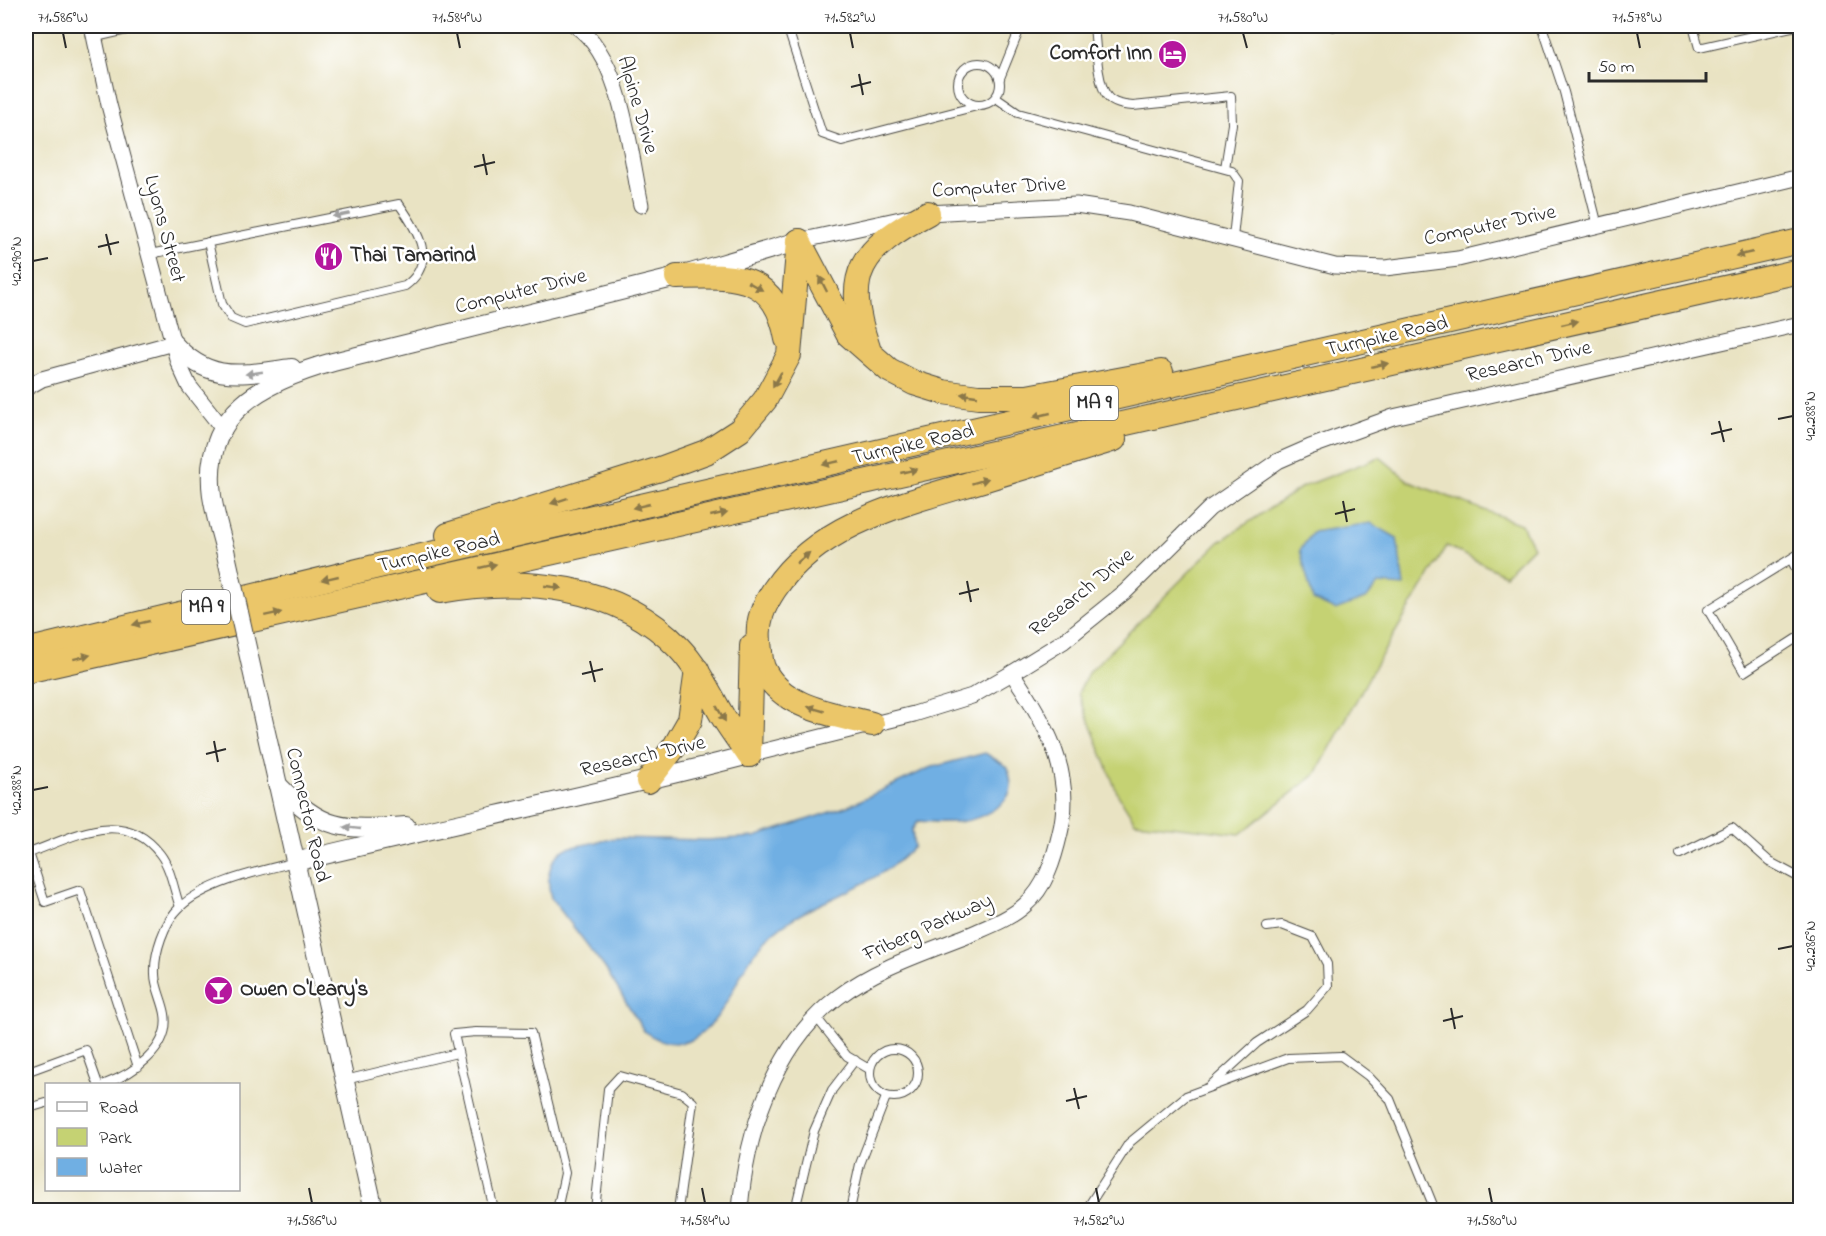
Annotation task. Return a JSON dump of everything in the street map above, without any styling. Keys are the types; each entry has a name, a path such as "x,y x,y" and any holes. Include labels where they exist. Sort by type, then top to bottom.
{"highway":[{"path":"870,353 856,308 855,294 861,269 877,246 894,232 928,213"},
{"path":"799,241 848,334 889,370 914,383 943,392 978,397 1027,397 1585,292"},
{"path":"387,564 421,543 626,480 706,452 740,429 765,400 789,355 799,241"},
{"name":"Turnpike Road","path":"26,651 387,564 1585,292 1800,241"},
{"name":"Turnpike Road","path":"26,671 1800,271"},
{"path":"677,277 728,276 760,287 781,315 789,355"},
{"path":"749,755 749,675 757,626 763,606 797,561 859,522 903,505 1127,435 1323,378"},
{"path":"349,597 392,600 458,588 493,585 542,586 579,591 609,601 638,616 679,648 697,670 724,718 749,755"},
{"path":"757,626 762,667 778,690 800,704 872,724"},
{"path":"648,781 675,746 690,720 697,670"}],"street":[{"path":"93,30 129,26"},
{"name":"Alpine Drive","path":"576,26 598,46 614,84 641,205"},
{"name":"Lyons Street","path":"93,30 109,105 173,343 189,386 224,430"},
{"name":"Computer Drive","path":"224,430 242,403 266,385 297,372 677,277 799,241 928,213 1076,205 1129,213 1335,266 1385,268 1458,259 1800,177"},
{"name":"Research Drive","path":"295,862 453,823 648,781 972,696 1064,641 1126,591 1210,508 1278,461 1394,417 1800,324"},
{"path":"26,388 42,379 173,343 184,355 205,369 229,375 333,362"},
{"name":"Connector Road","path":"224,430 214,457 211,476 212,495 374,1210"},
{"name":"Friberg Parkway","path":"740,1210 746,1166 768,1089 790,1051 816,1017 837,998 869,977 991,926 1025,905 1044,882 1054,860 1062,828 1065,799 1061,768 1052,742 1035,707 1012,674"},
{"path":"277,784 294,801 321,821 351,830 453,823"}],"lane":[{"path":"1000,78 1010,59 1021,26"},
{"path":"1094,26 1102,87 1107,97 1117,104 1133,106 1231,96 1232,124 1225,168"},
{"path":"1542,26 1564,92 1598,226"},
{"path":"1694,26 1699,48 1796,26"},
{"path":"790,28 822,134 842,141 988,104 996,98 1001,89 1000,78 995,69 986,64 976,63 966,66 957,85 960,95 967,102 977,106"},
{"path":"996,98 1018,113 1232,171 1239,181 1233,238"},
{"path":"150,254 208,242 399,204 416,229 423,263 418,277 405,286 245,324 231,318 222,304 208,242"},
{"path":"1800,553 1708,610 1744,672 1800,636"},
{"path":"1791,559 1800,577"},
{"path":"138,1067 80,891 45,902 28,853 103,827 134,831 160,855 180,907"},
{"path":"1680,854 1732,828 1770,862 1800,878"},
{"path":"108,1083 128,1076 164,1037 166,1016 154,975 161,940 180,907 196,896 226,882 295,862"},
{"path":"1208,1088 1257,1043 1307,1010 1328,986 1327,964 1313,937 1281,925 1267,927"},
{"path":"816,1017 847,1056 869,1069"},
{"path":"494,1210 454,1034 531,1033 565,1173 557,1210"},
{"path":"896,1048 907,1052 915,1061 918,1072 916,1084 909,1093 898,1098 886,1097 876,1090 870,1080 869,1069 874,1058 884,1051 896,1048"},
{"path":"26,1072 86,1050 98,1083"},
{"path":"344,1081 457,1053"},
{"path":"1086,1210 1129,1143 1186,1096 1288,1058 1341,1056 1368,1076 1390,1099 1435,1210"},
{"path":"795,1210 798,1188 814,1131 832,1090 855,1060"},
{"path":"595,1210 608,1089 621,1076 682,1093 693,1102 678,1210"},
{"path":"850,1210 860,1164 886,1097"},
{"path":"26,1109 45,1103"}],"green space":[{"path":"1380,457 1410,482 1521,524 1533,547 1505,575 1447,546 1375,666 1316,774 1240,834 1135,822 1118,795 1078,693 1088,673 1219,542 1302,487"}],"water":[{"path":"1371,523 1397,538 1404,586 1378,584 1367,598 1335,610 1313,600 1300,550 1313,532"},
{"path":"985,753 1008,767 1011,789 1001,804 970,820 960,822 918,821 912,830 914,847 893,865 869,880 800,915 768,937 748,962 714,1021 689,1041 668,1042 644,1031 605,968 551,898 550,869 556,857 567,848 617,838 707,840 755,837 848,806 929,768"}],"place":[{"name":"Comfort Inn","path":"1173,54"},
{"name":"Thai Tamarind","path":"329,256"},
{"name":"Owen O'Leary's","path":"219,990"}]}
